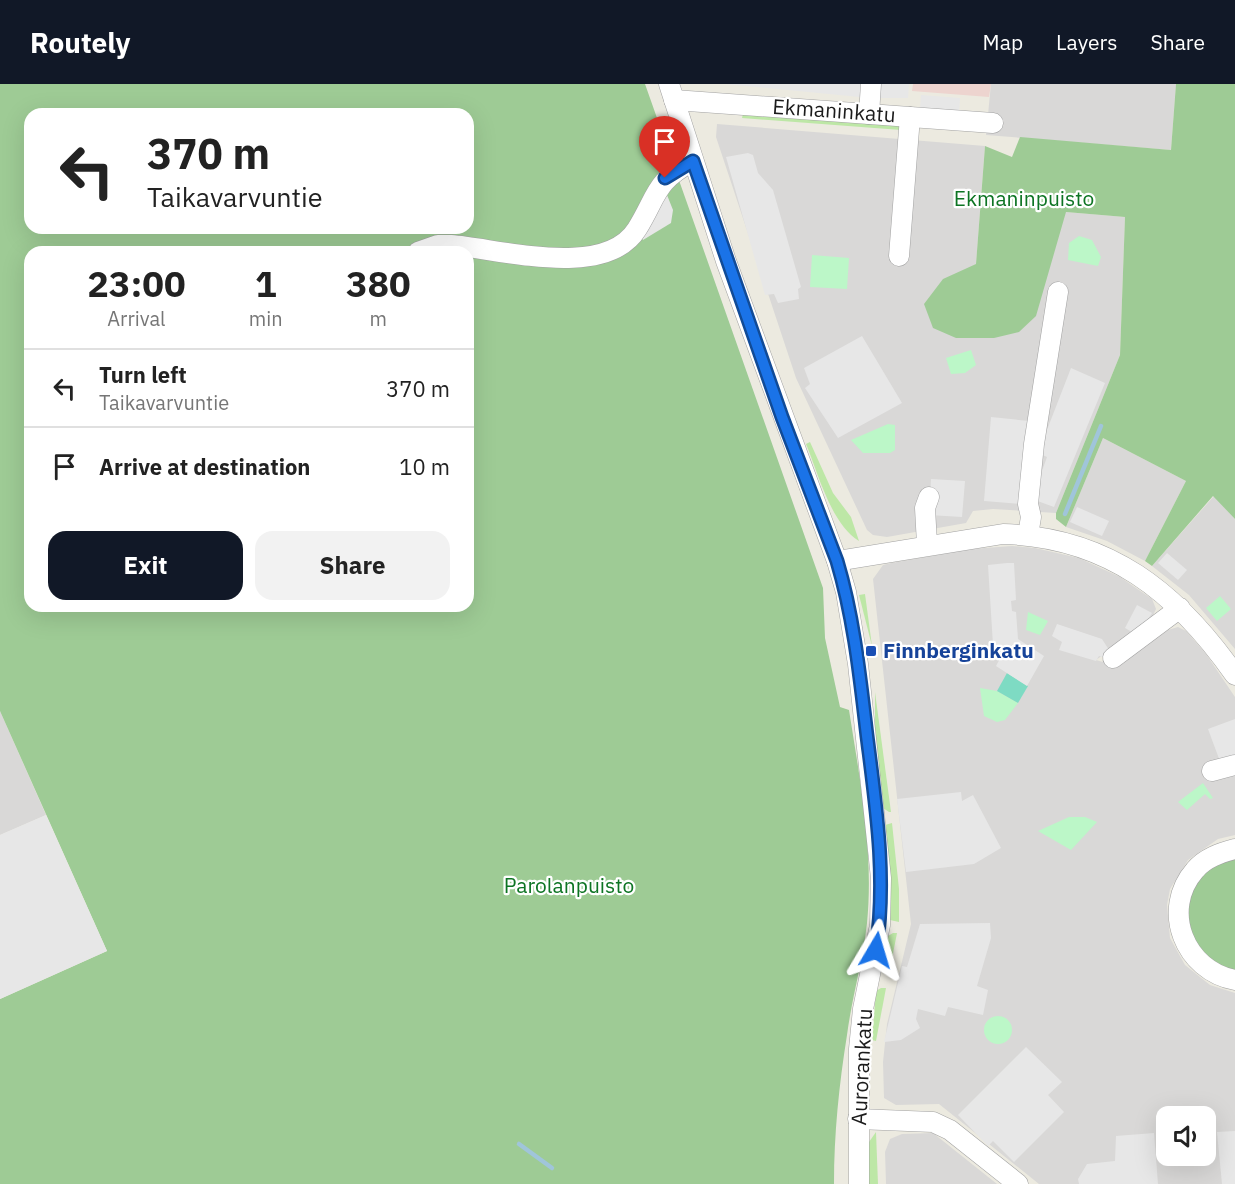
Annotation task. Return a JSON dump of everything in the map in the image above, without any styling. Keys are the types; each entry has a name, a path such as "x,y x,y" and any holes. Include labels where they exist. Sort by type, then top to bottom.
{"street":[{"path":"869,114 871,84"},
{"name":"Ekmaninkatu","path":"671,92 869,114 993,123"},
{"name":"Aurorankatu","path":"671,92 782,417 837,561 846,592 858,664 882,878 879,933 860,1032 859,1184"},
{"path":"899,256 910,117"},
{"path":"474,248 567,258 605,255 619,249 630,240 665,178 693,161"},
{"path":"435,246 460,246"},
{"path":"1028,535 1031,517 1028,504 1034,444 1058,292"},
{"path":"927,544 925,508 929,496"},
{"path":"837,561 985,535 1028,535 1066,542 1128,567 1160,588 1197,625 1235,675"},
{"path":"1113,658 1180,608"},
{"path":"1212,771 1235,765"},
{"path":"1235,849 1212,856 1197,868 1186,881 1179,904 1181,931 1189,952 1208,971 1235,980"},
{"path":"858,1119 933,1122 950,1130 1018,1184"}],"shaded area":[{"path":"725,84 909,84 908,98 870,98"},
{"path":"913,84 991,84 989,97 912,91"},
{"path":"991,84 1176,84 1171,150 986,135"},
{"path":"921,95 960,98 959,113 920,110"},
{"path":"717,124 985,146 976,264 1066,212 1125,217 1120,355 1056,513 993,509 973,511 966,523 887,537 873,535 867,530 796,378 716,137"},
{"path":"748,153 753,155 758,173 773,190 801,287 798,289 799,299 778,303 774,294 765,295 726,157"},
{"path":"665,190 673,210 671,223 643,240 639,233"},
{"path":"862,336 902,403 838,438 805,388 810,384 804,368"},
{"path":"1071,368 1105,383 1054,507 1032,499 1047,457 1038,453"},
{"path":"991,417 1029,421 1021,504 984,501"},
{"path":"1103,438 1186,481 1145,561 1107,541 1066,527"},
{"path":"931,479 965,481 962,517 929,515"},
{"path":"1214,496 1235,519 1235,649 1189,595 1152,566"},
{"path":"1077,507 1109,521 1102,536 1070,522"},
{"path":"1012,546 1035,548 1079,558 1120,577 1152,599 1156,609 1151,620 1096,660 1117,666 1168,630 1178,627 1186,631 1206,654 1235,697 1235,835 1218,839 1188,860 1170,889 1167,905 1170,938 1185,965 1210,985 1235,993 1235,1184 1039,1184 939,1104 896,1105 884,1098 883,1062 887,1024 911,924 873,579 883,565 971,549"},
{"path":"1167,553 1187,570 1178,580 1158,563"},
{"path":"1014,563 1016,600 1011,601 1012,611 1016,612 1018,639 1044,656 1027,686 996,666 1004,651 1004,645 993,645 988,565"},
{"path":"1137,605 1152,613 1144,626 1132,632 1125,628"},
{"path":"1057,624 1102,639 1111,653 1106,658 1099,656 1096,661 1059,650 1062,642 1052,636"},
{"path":"0,711 46,815 0,835"},
{"path":"1235,719 1235,759 1221,764 1208,729"},
{"path":"961,792 962,801 973,795 1001,848 974,864 906,872 897,799"},
{"path":"46,815 107,951 0,999 0,835"},
{"path":"990,923 991,938 977,986 988,990 983,1015 948,1007 945,1016 918,1009 916,1019 920,1028 901,1040 884,1042 902,966 907,967 920,924"},
{"path":"1026,1047 1062,1082 1048,1095 1064,1112 1014,1162 993,1141 988,1146 958,1115"},
{"path":"1235,1131 1235,1184 1222,1184 1217,1132"},
{"path":"933,1133 997,1184 886,1184 885,1152 890,1139 902,1134"},
{"path":"1154,1133 1158,1184 1079,1184 1078,1179 1087,1164 1115,1161 1116,1136"}],"green space":[{"name":"Parolanpuisto","path":"0,84 645,84 823,588 825,638 840,707 849,710 865,816 869,896 865,937 842,1072 836,1128 834,1184 0,1184 0,999 107,951 0,711"},
{"name":"Ekmaninpuisto","path":"1176,84 1235,84 1235,519 1213,496 1152,566 1145,561 1186,481 1103,438 1066,527 1056,519 1056,513 1120,355 1125,217 1066,212 1036,316 1019,332 994,338 956,338 933,328 924,304 943,279 976,264 985,146 1012,157 1020,137 1171,150"},
{"path":"743,114 899,126 901,130 742,118"},
{"path":"1079,236 1092,240 1101,257 1098,266 1068,260 1069,243"},
{"path":"812,255 849,258 847,289 810,287"},
{"path":"971,350 976,365 965,373 951,374 946,358"},
{"path":"888,424 895,425 895,450 890,453 863,453 851,440"},
{"path":"810,442 833,493 851,517 859,541 841,523 826,497 806,444"},
{"path":"865,594 872,646 859,595"},
{"path":"1220,596 1231,609 1217,621 1206,608"},
{"path":"1028,612 1048,621 1040,635 1026,630"},
{"path":"1007,673 1028,686 1018,703 997,691"},
{"path":"980,688 997,691 1018,703 1005,720 997,722 984,716"},
{"path":"875,692 891,812 883,808 875,733"},
{"path":"1203,783 1213,798 1210,799 1205,794 1187,810 1178,802"},
{"path":"1069,817 1085,817 1097,822 1071,850 1038,831"},
{"path":"892,823 899,889 899,922 890,920 890,869 885,825"},
{"path":"1235,854 1235,974 1203,959 1184,917 1196,878"},
{"path":"897,933 889,974 882,967 888,936"},
{"path":"886,988 876,1041 872,1040 876,991"},
{"path":"998,1016 1008,1020 1012,1030 1008,1040 998,1044 988,1040 984,1030 988,1020"},
{"path":"876,1132 878,1184 869,1184 869,1142"}],"waterway":[{"path":"1065,514 1101,426"},
{"path":"519,1144 552,1168"}],"place":[{"name":"Finnberginkatu","path":"871,651"}],"route":[{"path":"665,178 693,161 726,261 837,561 846,592 858,664 877,817 882,878 880,925 876,950"}]}
